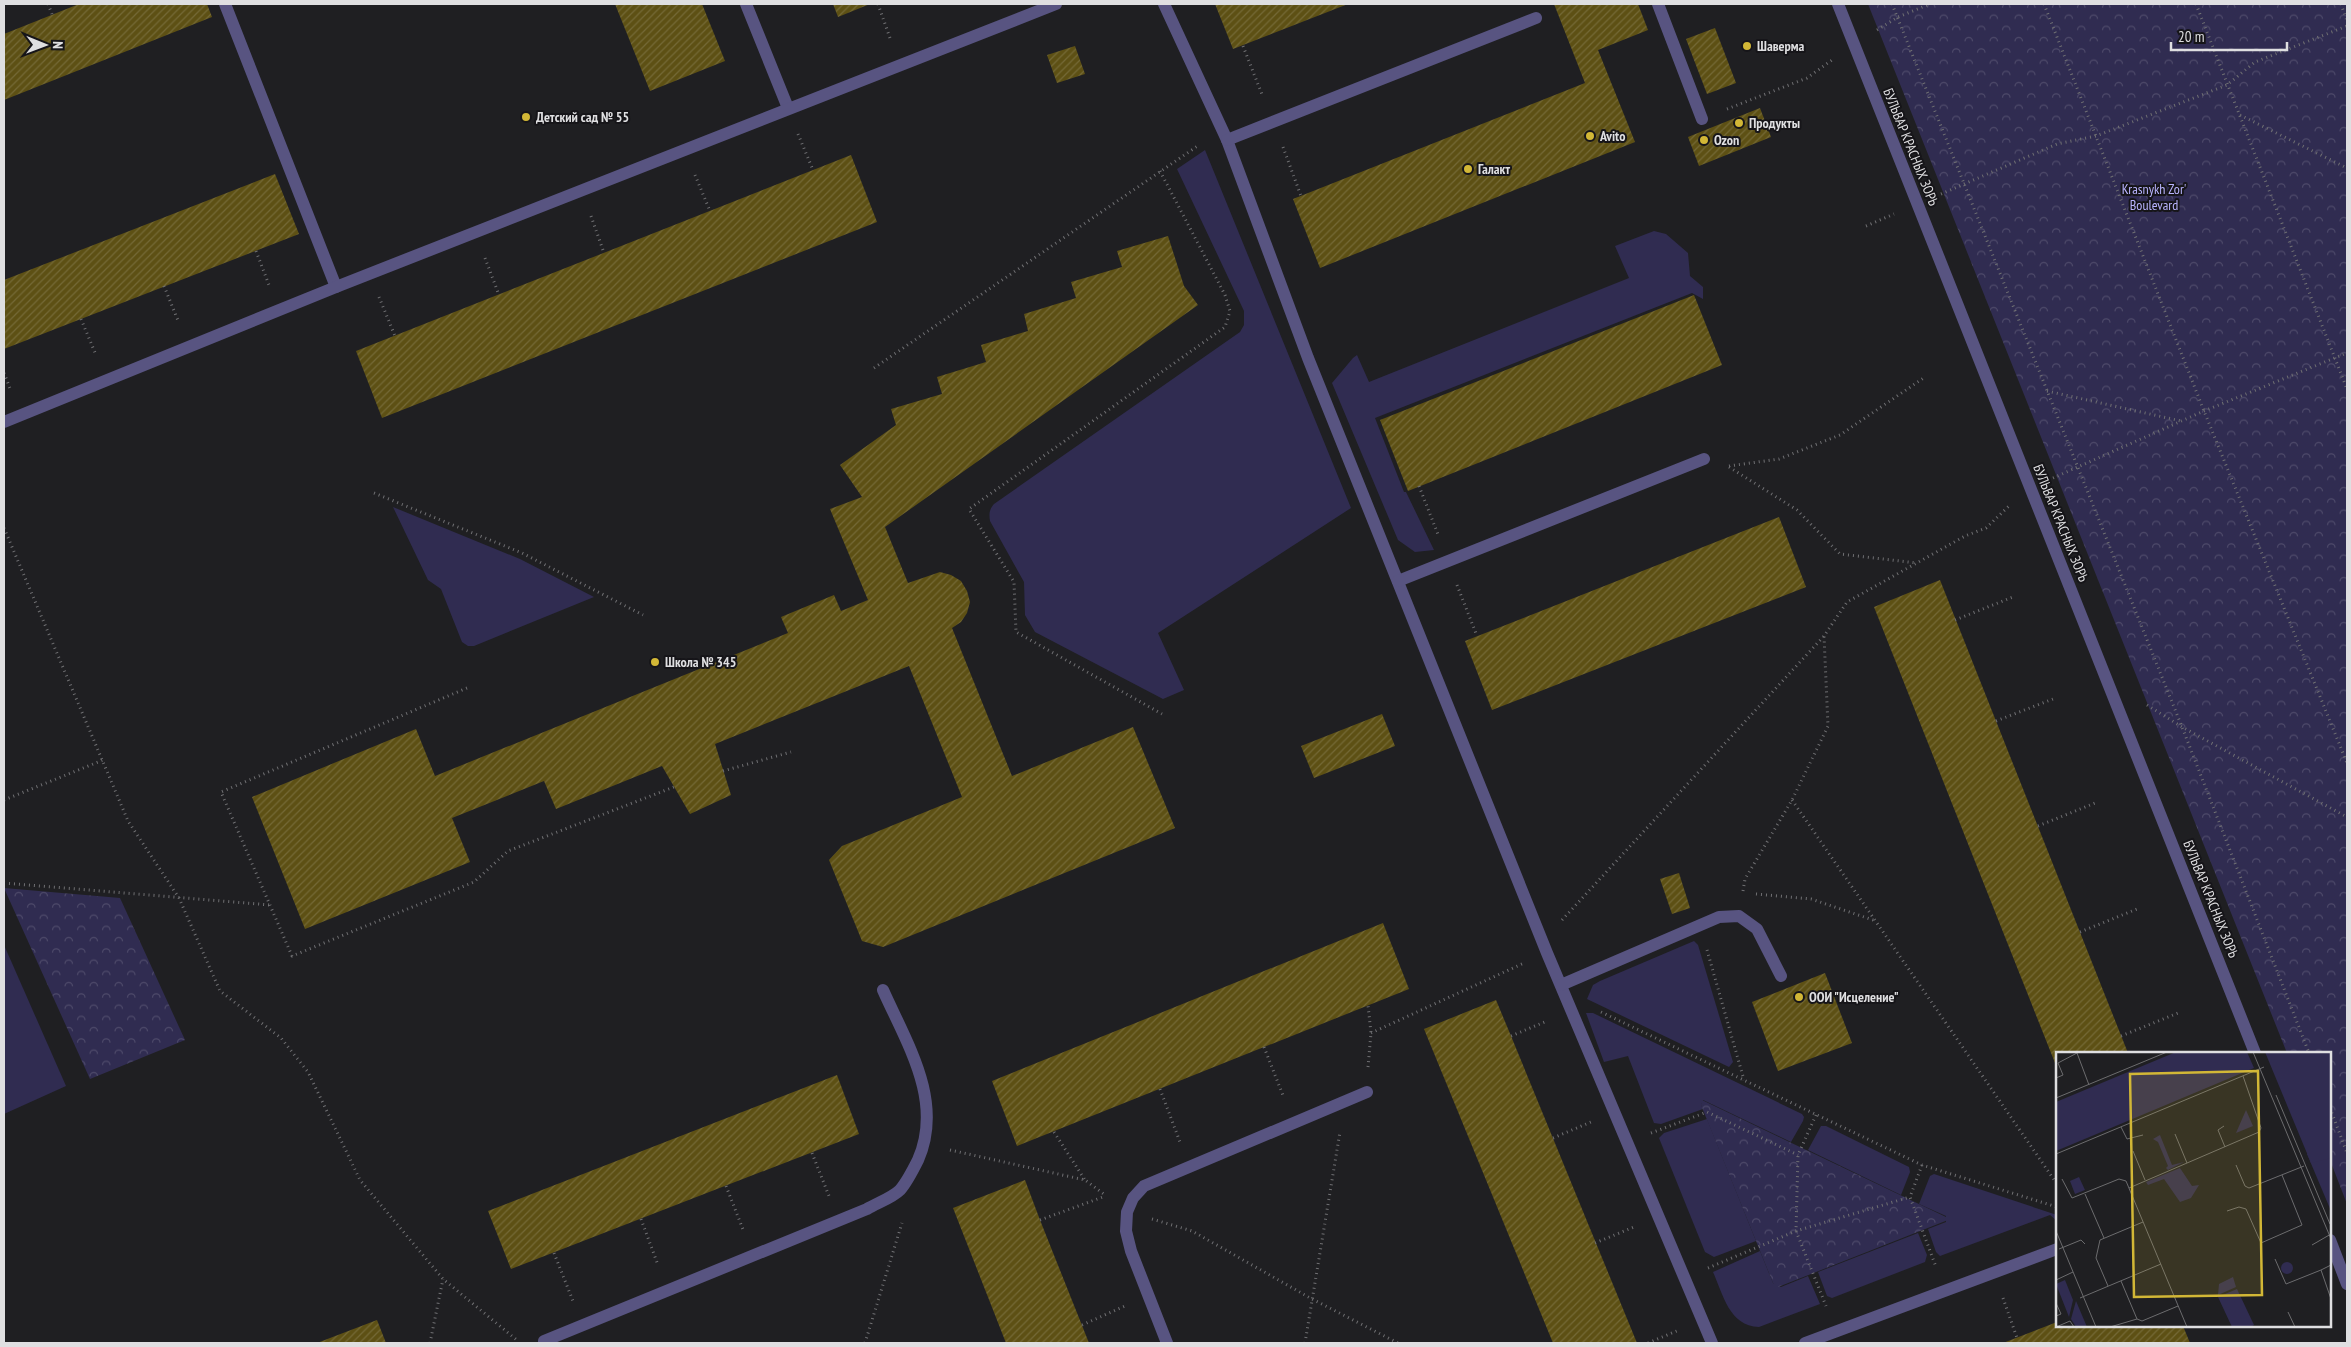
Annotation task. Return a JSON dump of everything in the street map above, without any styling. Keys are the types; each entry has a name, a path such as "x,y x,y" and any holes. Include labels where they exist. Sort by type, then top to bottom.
{"street":[{"path":"225,4 336,286"},
{"path":"746,4 788,108"},
{"path":"4,422 336,286 1056,4"},
{"path":"1164,4 1227,140 1308,358 1560,985 1712,1343"},
{"path":"1658,4 1702,119"},
{"name":"БУЛЬВАР КРАСНЫХ ЗОРЬ","path":"1838,4 2255,1052"},
{"path":"1227,140 1536,18"},
{"path":"1398,581 1704,459"},
{"path":"1560,985 1718,917 1739,916 1757,929 1781,976"},
{"path":"544,1343 544,1341 867,1209 899,1190 913,1170 925,1144 928,1118 925,1088 883,990"},
{"path":"1167,1343 1130,1251 1126,1231 1127,1212 1133,1198 1144,1186 1367,1092"},
{"path":"2331,1243 2347,1284"},
{"path":"1805,1343 2056,1249"}],"path":[{"path":"48,4 52,14"},
{"path":"878,4 900,64"},
{"path":"1892,4 2182,727 2309,1052"},
{"path":"1898,16 1930,4"},
{"path":"2044,4 2204,411 2347,763"},
{"path":"2196,4 2347,389"},
{"path":"2340,4 2347,21"},
{"path":"1964,184 2057,144 2096,136 2228,85 2255,62 2347,26"},
{"path":"1243,46 1248,58"},
{"path":"1702,119 1807,78"},
{"path":"788,108 813,170"},
{"path":"2239,115 2347,168"},
{"path":"874,368 1203,143 1227,140"},
{"path":"685,148 710,211"},
{"path":"1160,171 1225,295 1230,311 1225,327 969,508 1014,582 1016,632 1162,714"},
{"path":"1296,183 1301,196"},
{"path":"581,190 604,253"},
{"path":"474,232 499,295"},
{"path":"256,251 278,310"},
{"path":"369,274 395,336"},
{"path":"164,286 189,347"},
{"path":"81,319 107,380"},
{"path":"2079,468 2204,411 2347,353"},
{"path":"1728,466 1779,459 1840,435 1926,377"},
{"path":"2047,391 2182,422"},
{"path":"1704,459 1728,466 1797,510 1840,554 1918,563"},
{"path":"1419,486 1426,504"},
{"path":"374,493 522,553 643,616"},
{"path":"4,528 128,821 179,898 220,991 281,1038 303,1065 360,1180 443,1279 520,1343"},
{"path":"1371,1032 1545,947 1824,636 1847,602 1965,536 1986,528"},
{"path":"1956,620 2013,596"},
{"path":"1471,618 1477,636"},
{"path":"1824,636 1828,726 1792,800 1745,879 1743,893 1810,899 1876,921"},
{"path":"467,688 221,792 292,956 474,882 508,851 674,787"},
{"path":"1996,721 2054,698"},
{"path":"2182,727 2347,817"},
{"path":"723,771 791,752"},
{"path":"4,800 102,760"},
{"path":"1792,800 2056,1183"},
{"path":"2038,826 2095,803"},
{"path":"4,883 270,905"},
{"path":"2080,932 2137,909"},
{"path":"1700,925 1744,1080"},
{"path":"1367,1092 1371,1032 1368,1005"},
{"path":"1511,1036 1587,1006 1922,1165 2056,1207"},
{"path":"2121,1036 2178,1013"},
{"path":"1264,1047 1294,1124"},
{"path":"1160,1089 1190,1167"},
{"path":"1305,1343 1345,1102"},
{"path":"2331,1111 2347,1153"},
{"path":"1553,1138 1614,1112"},
{"path":"1627,1142 1707,1112 1798,1155"},
{"path":"1816,1115 1798,1155 1796,1231 1836,1332"},
{"path":"1040,1220 1106,1196 1085,1180 1054,1132"},
{"path":"925,1144 1085,1180"},
{"path":"812,1153 839,1221"},
{"path":"1922,1165 1910,1197 1945,1291"},
{"path":"726,1186 754,1255"},
{"path":"865,1343 905,1214 899,1190"},
{"path":"1684,1278 1796,1231 1910,1197"},
{"path":"1127,1212 1192,1231 1312,1299 1398,1343"},
{"path":"1595,1243 1658,1217"},
{"path":"641,1219 668,1291"},
{"path":"554,1253 582,1326"},
{"path":"1993,1273 2017,1338"},
{"path":"430,1343 443,1279"},
{"path":"1082,1325 1149,1296"},
{"path":"1648,1343 1702,1321"}],"green space":[{"name":"Krasnykh Zor' Boulevard","path":"1868,4 2347,4 2347,1204 2331,1163 2331,1052 2287,1052"},
{"path":"1205,150 1351,508 1158,633 1184,690 1163,699 1035,632 1025,615 1024,582 990,521 990,514 994,504 1240,332 1244,325 1244,311 1177,169"},
{"path":"1654,231 1666,234 1688,253 1690,276 1703,287 1703,299 1692,293 1375,418 1404,492 1406,492 1434,550 1415,552 1398,540 1332,383 1357,355 1369,382 1629,278 1615,246"},
{"path":"393,507 520,559 594,597 474,646 468,646 462,642 441,589 428,580"},
{"path":"4,888 120,898 185,1040 90,1079"},
{"path":"1694,941 1698,945 1733,1062 1729,1067 1587,999 1593,985 1600,981"},
{"path":"4,945 66,1086 4,1114"},
{"path":"1586,1013 1593,1013 1802,1114 1804,1117 1803,1121 1791,1142 1703,1100 1701,1105 1703,1109 1661,1124 1654,1123 1628,1056 1604,1062"},
{"path":"1702,1100 1946,1217 1948,1220 1778,1287 1773,1283 1701,1105"},
{"path":"1707,1119 1756,1241 1714,1257 1705,1252 1659,1138 1664,1133"},
{"path":"1821,1126 1826,1126 1909,1167 1910,1172 1901,1195 1808,1150"},
{"path":"1934,1174 2056,1215 2056,1220 2050,1215 1940,1256 1936,1252 1928,1229 1946,1222 1946,1216 1919,1204 1930,1176"},
{"path":"1918,1233 1927,1255 1925,1262 1832,1298 1827,1296 1818,1272"},
{"path":"1760,1251 1773,1283 1781,1287 1808,1276 1820,1304 1759,1327 1749,1325 1734,1315 1724,1299 1713,1272"}],"building":[{"path":"79,4 207,4 212,17 4,100 4,34"},
{"path":"615,4 702,4 725,61 650,91"},
{"path":"833,4 870,4 838,17"},
{"path":"1215,4 1348,4 1233,49"},
{"name":"Галакт","path":"1554,4 1638,4 1648,30 1598,50 1635,142 1320,268 1293,199 1585,83"},
{"path":"1715,28 1736,83 1707,94 1686,39"},
{"path":"1075,46 1085,74 1057,83 1047,55"},
{"path":"1760,108 1771,137 1699,166 1688,137"},
{"path":"851,155 877,222 382,418 356,351"},
{"path":"275,174 299,234 4,349 4,280"},
{"path":"1168,236 1184,286 1198,305 885,527 908,583 940,572 951,575 961,581 967,591 970,602 967,613 961,622 952,628 1012,776 1133,727 1175,828 883,947 862,941 829,860 842,846 962,797 909,666 715,744 731,795 690,814 662,766 556,809 544,781 452,818 470,862 305,929 252,797 416,729 435,776 788,633 781,617 834,595 841,611 868,600 830,509 862,497 840,465 896,425 891,409 942,394 937,377 986,362 981,345 1028,331 1024,314 1076,298 1071,282 1122,267 1117,251"},
{"path":"1694,295 1722,365 1408,491 1380,420"},
{"path":"1779,517 1806,587 1492,710 1465,641"},
{"path":"1940,580 2128,1052 2056,1052 2056,1065 1874,607"},
{"path":"1382,714 1395,746 1314,778 1301,746"},
{"path":"1679,873 1690,908 1672,914 1660,879"},
{"path":"1383,923 1409,989 1017,1146 992,1081"},
{"path":"1825,973 1852,1043 1778,1071 1752,1002"},
{"path":"1496,1000 1637,1343 1553,1343 1424,1029"},
{"path":"837,1075 859,1134 511,1269 488,1211"},
{"path":"1025,1180 1089,1343 1006,1343 953,1208"},
{"path":"377,1320 386,1343 317,1343"},
{"path":"2056,1322 2056,1327 2183,1327 2190,1343 2003,1343"}],"place":[{"name":"Шаверма","path":"1747,46"},
{"name":"Детский сад № 55","path":"526,117"},
{"name":"Продукты","path":"1739,123"},
{"name":"Avito","path":"1590,136"},
{"name":"Ozon","path":"1704,140"},
{"name":"Галакт","path":"1468,169"},
{"name":"Школа № 345","path":"655,662"},
{"name":"ООИ \"Исцеление\"","path":"1799,997"}]}
